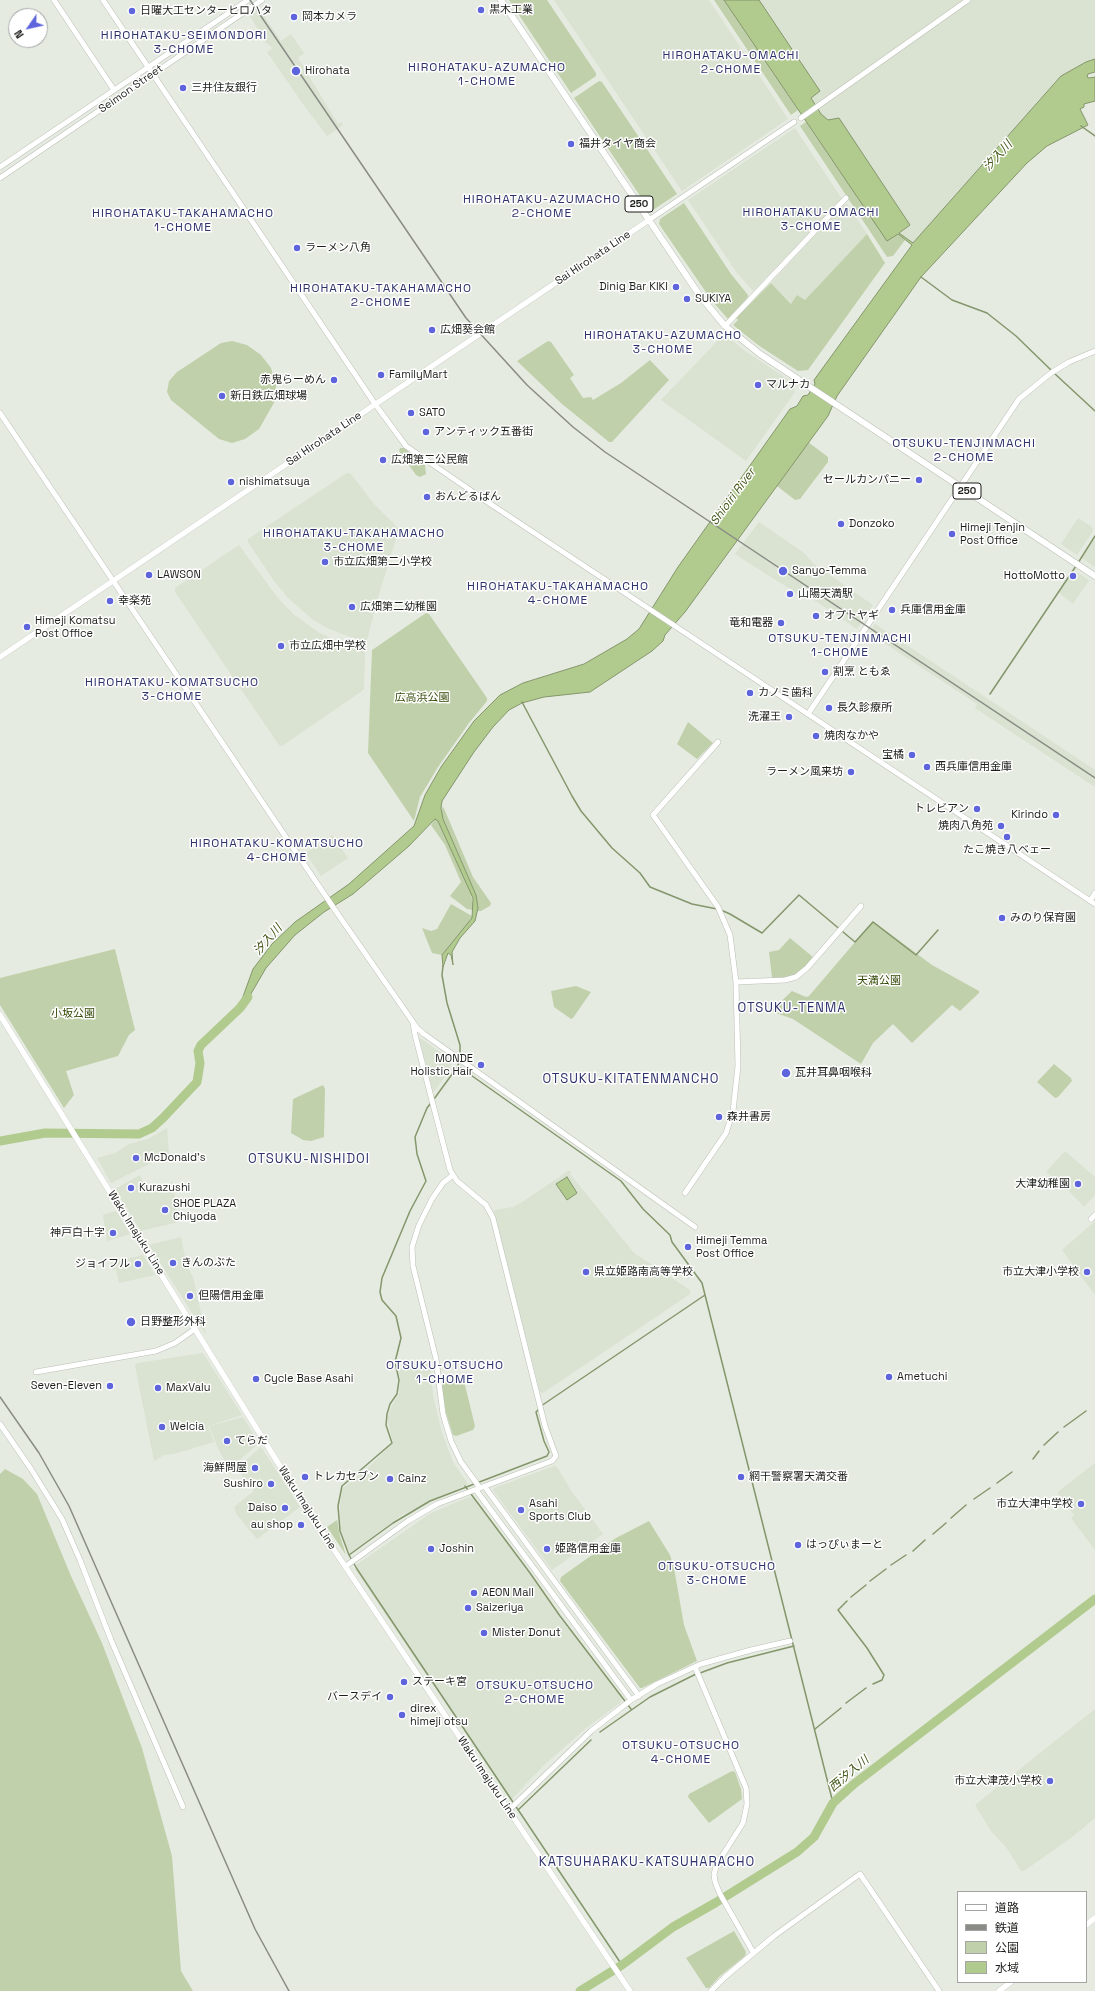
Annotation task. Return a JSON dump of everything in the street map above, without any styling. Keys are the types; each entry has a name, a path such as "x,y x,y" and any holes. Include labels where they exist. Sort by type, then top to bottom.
{"highway":[{"name":"250","path":"501,0 700,296 726,326 760,354 1095,576"}],"main road":[{"name":"Sai Hirohata Line","path":"0,657 649,220"},
{"name":"Waku Imajuku Line","path":"0,1015 306,1508 630,1991"},
{"path":"1087,1924 1095,1918"},
{"path":"999,1991 1010,1983"}],"street":[{"path":"54,0 114,90"},
{"path":"103,0 396,435 416,454 1095,904"},
{"name":"Seimon Street","path":"0,167 248,0"},
{"name":"Seimon Street","path":"0,178 262,0"},
{"path":"801,118 968,0"},
{"path":"649,220 794,122"},
{"path":"726,326 846,198"},
{"path":"808,714 1019,399 1051,373 1069,362 1095,351"},
{"path":"0,413 325,896 413,1022 424,1034 695,1227"},
{"path":"685,1193 726,1133 734,1111 738,1066 736,982 730,935 722,914 653,815 718,742"},
{"path":"1090,901 1095,893"},
{"path":"736,982 785,980 796,977 807,968 861,906"},
{"path":"346,1566 397,1529 428,1509 449,1499 552,1461 555,1458 555,1453 545,1426 493,1218 483,1202 457,1181 448,1165 413,1022"},
{"path":"453,1175 443,1183 435,1193 419,1225 412,1247 413,1266 436,1358 443,1414 451,1441 461,1462 631,1700"},
{"path":"36,1372 156,1351 175,1343 195,1329"},
{"path":"0,1424 32,1469 62,1519 80,1560 111,1640 183,1807"},
{"path":"480,1488 638,1696"},
{"path":"509,1810 591,1731 631,1700 657,1684 695,1667 751,1650 790,1641"},
{"path":"695,1667 746,1788 747,1804 743,1823 715,1869 715,1882 720,1894 753,1952"},
{"path":"711,1991 753,1952 803,1914 860,1874 939,1991"}],"shaded area":[{"path":"554,0 709,0 788,119 682,191"},
{"path":"759,0 1095,0 1095,59 1086,62 1061,76 913,243 899,233 910,225 839,119 828,120 821,114 811,98 820,91"},
{"path":"260,10 281,41 291,34 304,53 298,58 338,124 341,122 343,125 327,136 267,52 273,48 265,42 250,16"},
{"path":"795,128 842,199 753,291 737,273 688,200"},
{"path":"847,204 867,234 805,300 797,295 792,304 771,283 843,205"},
{"path":"724,334 745,351 792,382 795,392 746,461 661,400"},
{"name":"市立広畑第二小学校","path":"347,473 350,473 375,505 399,529 379,594 367,640 364,642 329,629 312,619 288,598 274,581 248,542 248,539"},
{"path":"1078,518 1092,527 1093,531 1077,555 1061,544"},
{"path":"759,522 804,553 814,564 873,605 857,629 799,590 795,595 790,589 735,554"},
{"path":"1095,540 1095,567 1082,558"},
{"name":"市立広畑中学校","path":"239,545 277,597 293,614 318,632 340,643 363,649 365,651 364,689 282,746 279,745 175,592 175,588"},
{"path":"1074,570 1089,580 1073,604 1059,593"},
{"path":"875,624 1095,770 1095,787 975,708 977,704 869,633"},
{"path":"332,835 348,858 321,876 306,853"},
{"path":"419,1037 452,1061 449,1071 433,1092"},
{"path":"167,1128 169,1154 111,1183 97,1158 115,1153 129,1144 148,1139"},
{"name":"大津幼稚園","path":"1065,1151 1095,1177 1095,1195 1084,1207 1068,1190 1046,1172"},
{"name":"県立姫路南高等学校","path":"568,1171 571,1171 570,1174 634,1253 690,1290 690,1294 543,1393 540,1392 494,1212 495,1210 513,1207 524,1201"},
{"path":"140,1175 147,1192 173,1182 178,1222 141,1231 115,1189"},
{"path":"116,1211 130,1234 107,1241 103,1215"},
{"name":"市立大津小学校","path":"1095,1221 1095,1295 1062,1250"},
{"path":"181,1237 187,1267 193,1277 206,1335 149,1245"},
{"path":"143,1255 155,1275 119,1283 116,1269 113,1270 111,1263"},
{"path":"203,1353 242,1415 208,1426 214,1442 174,1454 164,1455 154,1461 135,1366 137,1363"},
{"path":"430,1363 433,1396 442,1433 453,1462 468,1484 402,1515 350,1553 344,1542 340,1526 342,1489 373,1463 393,1442 387,1420 391,1407 399,1394 400,1378 398,1370"},
{"path":"243,1417 259,1443 229,1469 209,1426"},
{"path":"261,1447 300,1507 257,1539 237,1515 234,1507 254,1491 241,1474 244,1471 240,1465"},
{"name":"市立大津中学校","path":"1095,1463 1095,1550 1071,1518 1074,1515 1058,1493"},
{"path":"554,1466 557,1467 570,1489 603,1534 552,1570 493,1490 494,1488"},
{"path":"469,1497 473,1498 556,1609 561,1620 580,1641 622,1697 621,1702 585,1729 543,1766 512,1799 509,1798 355,1569 356,1565 431,1513"},
{"name":"市立大津茂小学校","path":"1095,1709 1095,1818 1071,1838 1024,1871 1021,1871 1006,1847 991,1831 975,1805"}],"green space":[{"path":"509,0 547,0 596,73 596,76 571,93"},
{"path":"714,0 724,0 798,110 791,115"},
{"path":"599,81 602,82 677,194 653,210 649,209 574,98"},
{"path":"806,122 887,240 898,234 905,240 893,256 887,257 800,126"},
{"path":"684,203 731,274 748,295 748,297 728,319 712,301 659,224 660,219"},
{"path":"867,234 885,263 808,370 798,371 758,345 733,325 738,320 736,318 771,283 791,304 797,295 805,300"},
{"name":"新日鉄広畑球場","path":"232,341 247,345 261,355 271,368 276,385 275,401 259,429 245,439 232,443 219,439 171,400 167,392 169,381 177,372 221,343"},
{"path":"548,341 551,342 574,375 570,378 583,398 591,397 593,400 621,383 650,360 669,380 612,442 609,442 562,404 517,361"},
{"path":"808,442 828,457 828,462 800,499 795,500 777,486"},
{"path":"400,448 404,448 425,465 426,474 420,477 416,475 399,451"},
{"name":"広高浜公園","path":"426,613 429,614 487,698 487,701 469,723 438,767 420,797 414,821 368,753 372,650"},
{"path":"688,722 713,743 697,759 677,744"},
{"path":"443,806 473,877 491,903 490,906 481,911 478,911 476,895 441,814"},
{"path":"435,819 438,821 471,892 473,910 467,909 450,896 461,882 445,845 431,825"},
{"path":"451,904 472,916 472,918 442,955 432,953 422,928 431,931 437,929"},
{"name":"天満公園","path":"873,921 932,965 979,991 979,993 960,1011 952,1005 912,1043 893,1024 873,1043 861,1064 793,1019 773,1012 773,1009 792,991 806,997 809,996"},
{"path":"790,938 813,957 804,970 790,977 774,979 772,977 769,952 779,950"},
{"name":"小坂公園","path":"115,949 135,1030 129,1035 118,1056 66,1071 74,1095 64,1108 0,1005 0,978"},
{"path":"576,986 591,992 571,1019 554,1007 551,991"},
{"path":"1054,1064 1071,1078 1072,1081 1058,1097 1055,1098 1037,1082"},
{"path":"323,1085 325,1089 324,1137 311,1141 303,1140 291,1133 293,1099"},
{"path":"463,1377 475,1426 473,1430 456,1436 453,1435 446,1413 441,1383"},
{"path":"5,1469 23,1479 37,1494 71,1576 102,1643 142,1748 172,1856 181,1971 193,1991 0,1991 0,1474"},
{"path":"337,1520 340,1536 346,1555 327,1527"},
{"path":"649,1521 670,1555 674,1568 684,1625 697,1661 640,1688 560,1581 561,1577 616,1538"},
{"path":"732,1771 735,1772 741,1789 742,1799 709,1823 688,1797 689,1794"},
{"path":"734,1931 746,1952 745,1956 720,1976 709,1988 706,1988 686,1958"}],"water":[{"name":"Shioiri River","path":"724,0 759,0 820,91 811,98 821,114 828,120 839,118 910,225 899,233 913,243 1061,76 1086,62 1095,59 1095,72 1088,74 1087,77 1095,77 1095,101 1084,104 1084,107 1080,109 1088,125 1047,146 1027,163 921,277 837,396 828,416 685,612 665,635 663,641 652,651 590,692 544,697 522,703 509,710 493,727 474,752 442,801 441,808 443,819 476,895 478,908 475,921 460,938 452,952 453,965 451,955 448,953 443,967 442,955 472,918 473,898 438,821 435,819 409,846 353,894 324,912 295,935 266,968 245,1004 227,1016 241,1002 253,969 272,944 295,922 349,884 414,826 425,795 441,767 474,721 500,695 523,683 584,664 627,639 639,629 678,567 790,409 797,406 803,396 808,395 815,384 814,380 912,245 898,234 887,241"},
{"path":"567,1177 577,1193 567,1200 556,1184"}],"waterway":[{"path":"1081,126 1095,136"},
{"path":"921,277 952,300 987,313 1016,336 1051,370"},
{"path":"1054,373 1095,411"},
{"path":"1078,563 1095,536"},
{"path":"990,694 1076,566"},
{"path":"522,702 581,811 612,848 640,873 650,887 692,904 717,909"},
{"path":"721,910 762,933 799,895 855,942 873,922 916,955 938,930"},
{"path":"443,966 442,975 447,1003 460,1045 460,1057"},
{"name":"汐入川","path":"0,1141 45,1133 139,1134 152,1128 197,1082 200,1063 198,1051 201,1045 240,1008 248,997"},
{"path":"434,1099 458,1066 459,1061"},
{"path":"458,1066 621,1181 643,1209 670,1235 672,1242 702,1283 833,1803"},
{"path":"430,1104 415,1137 417,1154 426,1181 410,1211 382,1278 380,1292 382,1300 396,1316 401,1338 395,1362 399,1380 397,1394 390,1404 386,1425 392,1443 342,1486 338,1506 340,1531 349,1555 357,1569 622,1965"},
{"path":"541,1406 705,1295"},
{"path":"349,1555 393,1523 430,1501 547,1456 549,1452 544,1441 536,1412 539,1409"},
{"path":"1064,1427 1086,1411"},
{"path":"1044,1445 1058,1432"},
{"path":"1033,1459 1039,1451"},
{"path":"997,1483 1012,1472"},
{"path":"465,1486 560,1616 631,1709"},
{"path":"974,1499 990,1488"},
{"path":"951,1518 966,1505"},
{"path":"933,1534 946,1523"},
{"path":"913,1551 925,1540"},
{"path":"891,1565 906,1555"},
{"path":"870,1581 886,1569"},
{"path":"851,1597 866,1585"},
{"name":"西汐入川","path":"580,1991 622,1965 673,1927 715,1903 797,1852 814,1837 833,1803 854,1784 1095,1599"},
{"path":"847,1601 838,1610 867,1648 884,1675 882,1680 873,1684"},
{"path":"700,1673 727,1663 794,1646"},
{"path":"600,1732 650,1697 696,1674"},
{"path":"846,1703 866,1688"},
{"path":"815,1729 841,1708"},
{"path":"518,1810 591,1740"}],"railway":[{"path":"250,0 466,318 527,385 573,427 605,452 1095,778"},
{"path":"0,1397 39,1453 69,1506 255,1929 289,1991"}],"place":[{"name":"黒木工業","path":"481,10"},
{"name":"日曜大工センターヒロハタ","path":"132,11"},
{"name":"岡本カメラ","path":"294,17"},
{"name":"Hirohata","path":"296,71"},
{"name":"三井住友銀行","path":"183,88"},
{"name":"福井タイヤ商会","path":"571,144"},
{"name":"ラーメン八角","path":"297,248"},
{"name":"Dinig Bar KIKI","path":"676,287"},
{"name":"SUKIYA","path":"687,299"},
{"name":"広畑葵会館","path":"432,330"},
{"name":"FamilyMart","path":"381,375"},
{"name":"赤鬼らーめん","path":"334,380"},
{"name":"マルナカ","path":"758,385"},
{"name":"新日鉄広畑球場","path":"222,396"},
{"name":"SATO","path":"411,413"},
{"name":"アンティック五番街","path":"426,432"},
{"name":"広畑第二公民館","path":"383,460"},
{"name":"セールカンパニー","path":"919,480"},
{"name":"nishimatsuya","path":"231,482"},
{"name":"おんどるばん","path":"427,497"},
{"name":"Donzoko","path":"841,524"},
{"name":"Himeji Tenjin Post Office","path":"952,534"},
{"name":"市立広畑第二小学校","path":"325,562"},
{"name":"Sanyo-Temma","path":"783,571"},
{"name":"LAWSON","path":"149,575"},
{"name":"HottoMotto","path":"1073,576"},
{"name":"山陽天満駅","path":"790,594"},
{"name":"幸楽苑","path":"110,601"},
{"name":"広畑第二幼稚園","path":"352,607"},
{"name":"兵庫信用金庫","path":"892,610"},
{"name":"オプトヤギ","path":"816,616"},
{"name":"竜和電器","path":"781,623"},
{"name":"Himeji Komatsu Post Office","path":"27,627"},
{"name":"市立広畑中学校","path":"281,646"},
{"name":"割烹 ともゑ","path":"825,672"},
{"name":"カノミ歯科","path":"750,693"},
{"name":"長久診療所","path":"829,708"},
{"name":"洗濯王","path":"789,717"},
{"name":"焼肉なかや","path":"816,736"},
{"name":"宝橘","path":"912,755"},
{"name":"西兵庫信用金庫","path":"927,767"},
{"name":"ラーメン風来坊","path":"851,772"},
{"name":"トレビアン","path":"977,809"},
{"name":"Kirindo","path":"1056,815"},
{"name":"焼肉八角苑","path":"1001,826"},
{"name":"たこ焼き八ベェー","path":"1007,837"},
{"name":"みのり保育園","path":"1002,918"},
{"name":"MONDE Holistic Hair","path":"481,1065"},
{"name":"瓦井耳鼻咽喉科","path":"786,1073"},
{"name":"森井書房","path":"719,1117"},
{"name":"McDonald's","path":"136,1158"},
{"name":"大津幼稚園","path":"1078,1184"},
{"name":"Kurazushi","path":"131,1188"},
{"name":"SHOE PLAZA Chiyoda","path":"165,1210"},
{"name":"神戸白十字","path":"113,1233"},
{"name":"Himeji Temma Post Office","path":"688,1247"},
{"name":"きんのぶた","path":"173,1263"},
{"name":"ジョイフル","path":"138,1264"},
{"name":"県立姫路南高等学校","path":"586,1272"},
{"name":"市立大津小学校","path":"1087,1272"},
{"name":"但陽信用金庫","path":"190,1296"},
{"name":"日野整形外科","path":"131,1322"},
{"name":"Ametuchi","path":"889,1377"},
{"name":"Cycle Base Asahi","path":"256,1379"},
{"name":"Seven-Eleven","path":"110,1386"},
{"name":"MaxValu","path":"158,1388"},
{"name":"Welcia","path":"162,1427"},
{"name":"てらだ","path":"227,1441"},
{"name":"海鮮問屋","path":"255,1468"},
{"name":"トレカセブン","path":"305,1477"},
{"name":"網干警察署天満交番","path":"741,1477"},
{"name":"Cainz","path":"390,1479"},
{"name":"Sushiro","path":"271,1484"},
{"name":"市立大津中学校","path":"1081,1504"},
{"name":"Daiso","path":"285,1508"},
{"name":"Asahi Sports Club","path":"521,1510"},
{"name":"au shop","path":"301,1525"},
{"name":"はっぴぃまーと","path":"798,1545"},
{"name":"Joshin","path":"431,1549"},
{"name":"姫路信用金庫","path":"547,1549"},
{"name":"AEON Mall","path":"474,1593"},
{"name":"Saizeriya","path":"468,1608"},
{"name":"Mister Donut","path":"484,1633"},
{"name":"ステーキ宮","path":"404,1682"},
{"name":"バースデイ","path":"390,1697"},
{"name":"direx himeji otsu","path":"402,1715"},
{"name":"市立大津茂小学校","path":"1050,1781"}],"district":[{"name":"HIROHATAKU-SEIMONDORI 3-CHOME","path":"184,43"},
{"name":"HIROHATAKU-OMACHI 2-CHOME","path":"731,63"},
{"name":"HIROHATAKU-AZUMACHO 1-CHOME","path":"487,75"},
{"name":"HIROHATAKU-AZUMACHO 2-CHOME","path":"542,207"},
{"name":"HIROHATAKU-OMACHI 3-CHOME","path":"811,220"},
{"name":"HIROHATAKU-TAKAHAMACHO 1-CHOME","path":"183,221"},
{"name":"HIROHATAKU-TAKAHAMACHO 2-CHOME","path":"381,296"},
{"name":"HIROHATAKU-AZUMACHO 3-CHOME","path":"663,343"},
{"name":"OTSUKU-TENJINMACHI 2-CHOME","path":"964,451"},
{"name":"HIROHATAKU-TAKAHAMACHO 3-CHOME","path":"354,541"},
{"name":"HIROHATAKU-TAKAHAMACHO 4-CHOME","path":"558,594"},
{"name":"OTSUKU-TENJINMACHI 1-CHOME","path":"840,646"},
{"name":"HIROHATAKU-KOMATSUCHO 3-CHOME","path":"172,690"},
{"name":"HIROHATAKU-KOMATSUCHO 4-CHOME","path":"277,851"},
{"name":"OTSUKU-TENMA","path":"792,1008"},
{"name":"OTSUKU-KITATENMANCHO","path":"631,1079"},
{"name":"OTSUKU-NISHIDOI","path":"309,1159"},
{"name":"OTSUKU-OTSUCHO 1-CHOME","path":"445,1373"},
{"name":"OTSUKU-OTSUCHO 3-CHOME","path":"717,1574"},
{"name":"OTSUKU-OTSUCHO 2-CHOME","path":"535,1693"},
{"name":"OTSUKU-OTSUCHO 4-CHOME","path":"681,1753"},
{"name":"KATSUHARAKU-KATSUHARACHO","path":"647,1862"}]}
